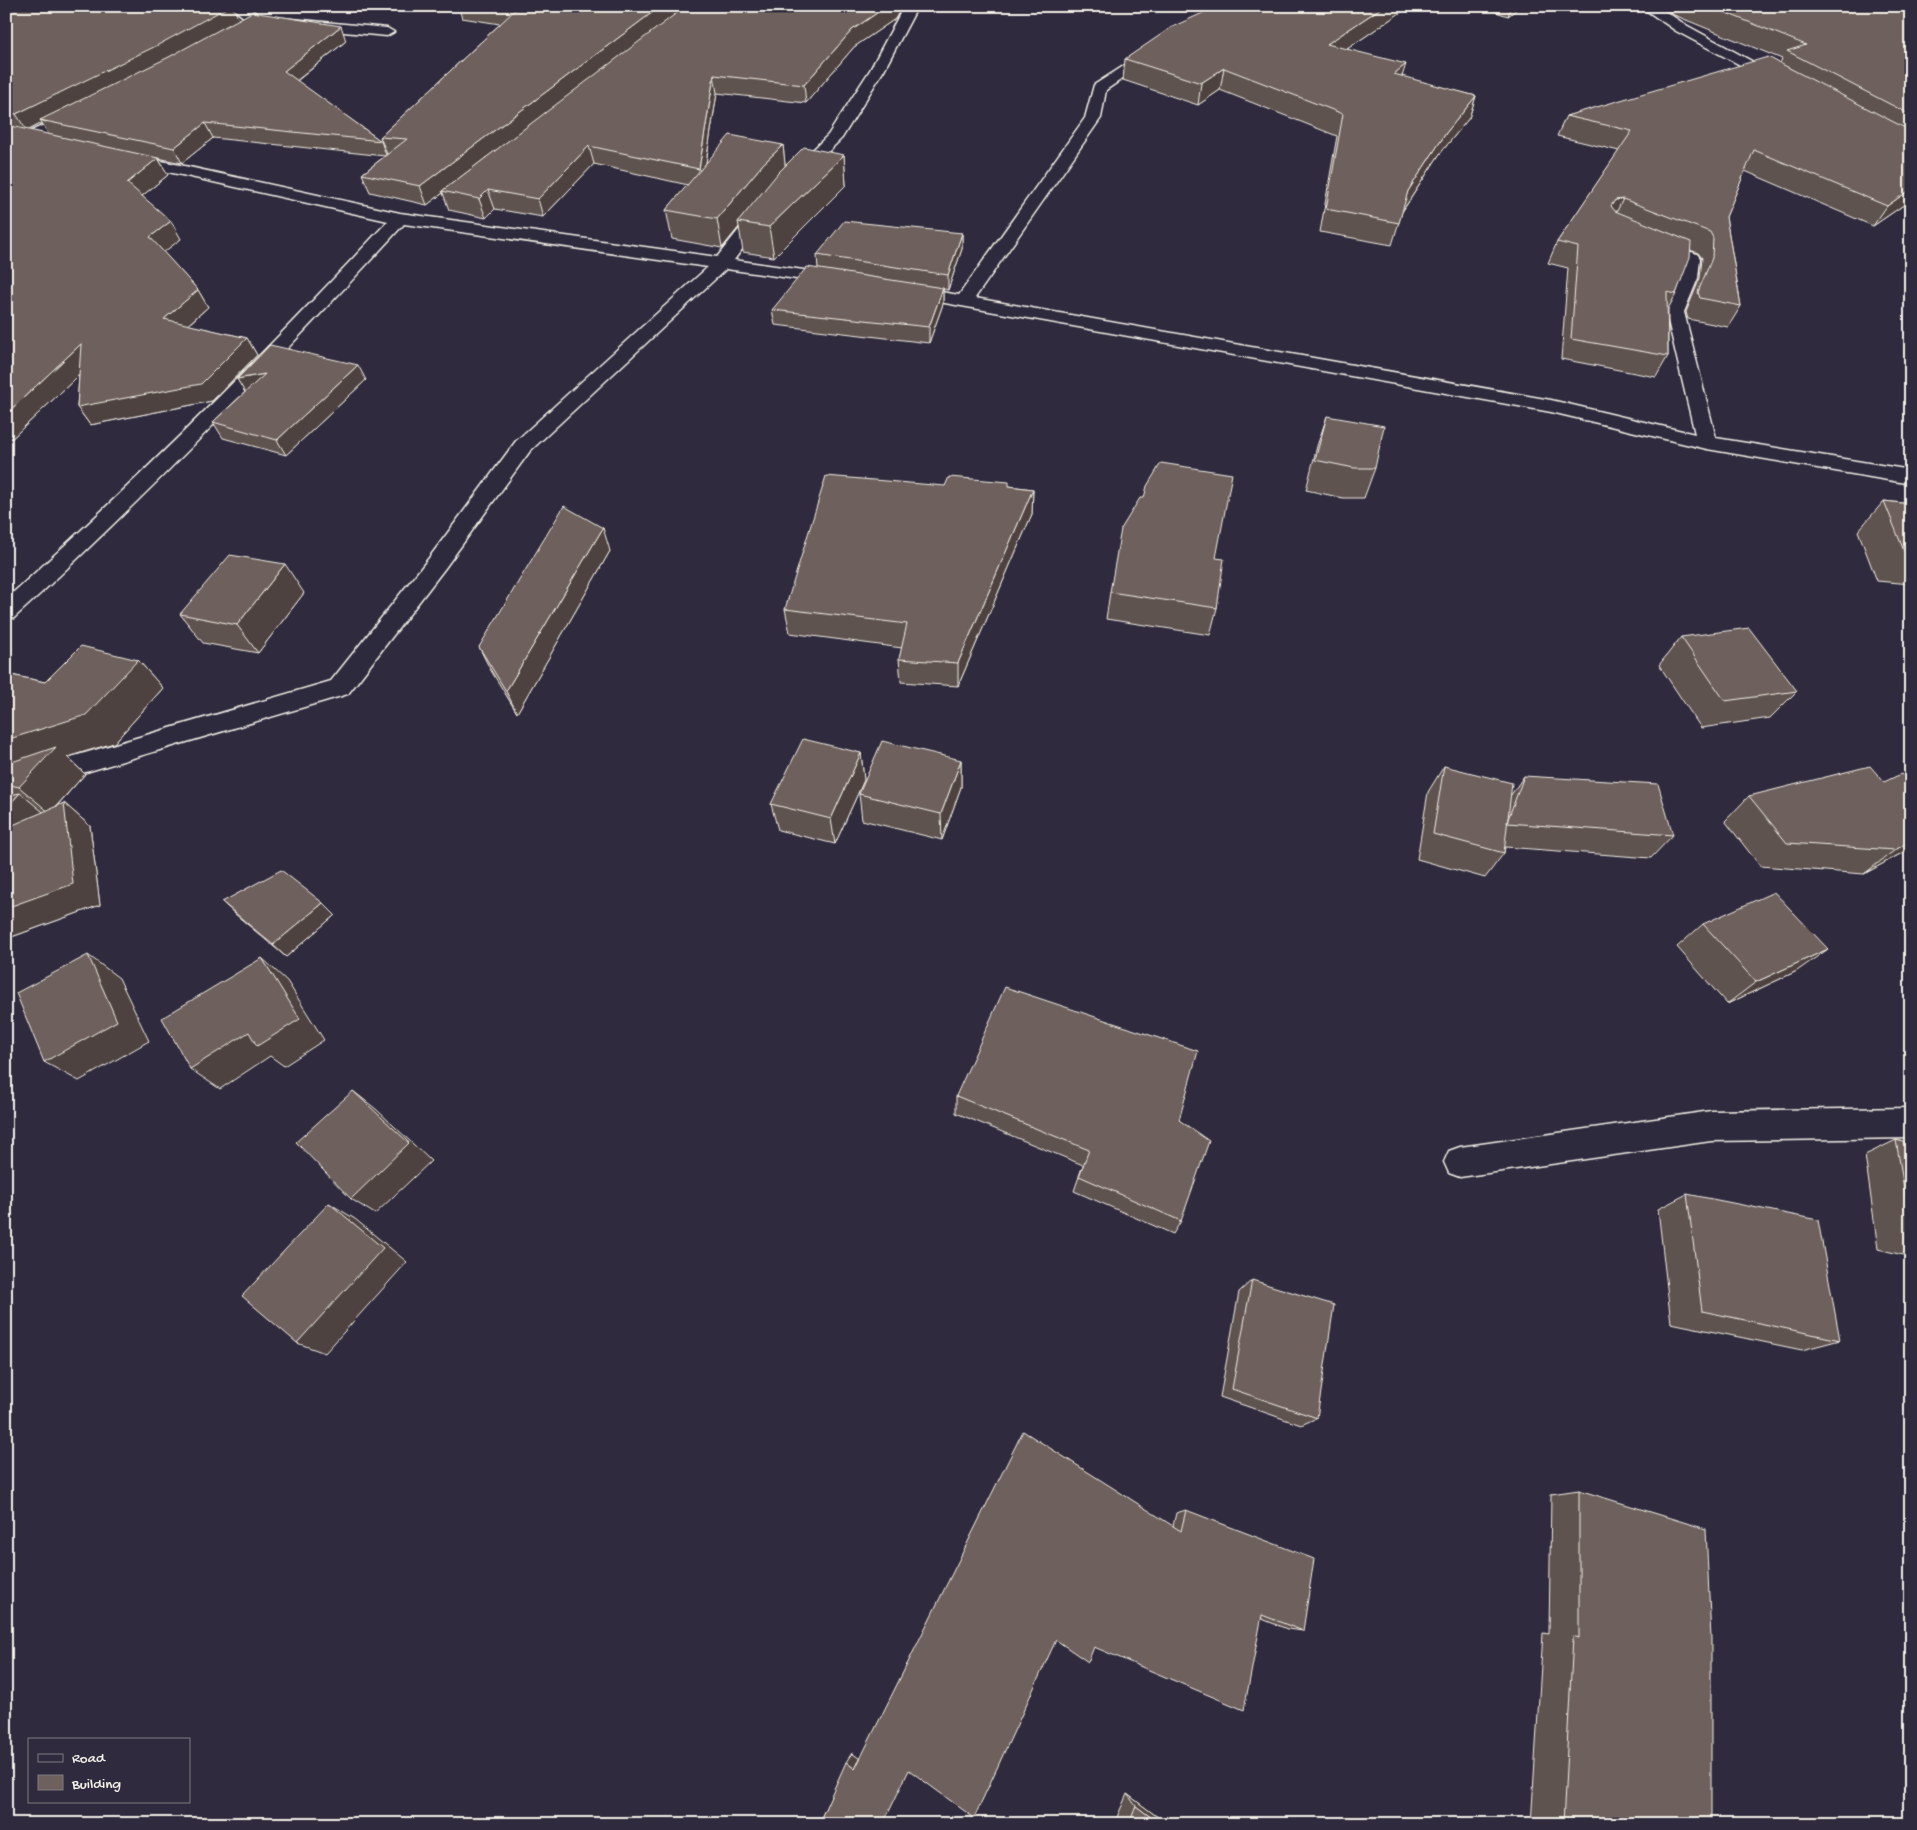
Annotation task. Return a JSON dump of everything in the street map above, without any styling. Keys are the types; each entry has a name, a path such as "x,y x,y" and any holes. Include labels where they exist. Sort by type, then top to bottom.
{"street":[{"path":"238,6 256,20 387,32"},
{"path":"6,789 32,778 339,688 437,563 523,446 722,263 777,194 834,138 877,70 911,6"},
{"path":"1647,6 1682,28 1792,87"},
{"path":"239,29 256,20"},
{"path":"963,302 1002,244 1093,118 1099,88 1172,38"},
{"path":"32,137 92,106"},
{"path":"13,134 61,143"},
{"path":"109,154 400,218 855,282"},
{"path":"421,220 436,208"},
{"path":"6,612 87,540 273,354 400,218"},
{"path":"1638,237 1691,258 1689,278 1675,312 1706,442"},
{"path":"892,288 1551,406 1706,442 1911,477"},
{"path":"1460,1162 1711,1126 1911,1123"}],"building":[{"path":"21,6 230,6 156,46 16,114 6,112 6,13"},
{"path":"494,6 661,6 420,186 362,174 407,139 380,137 516,9"},
{"path":"684,6 887,6 852,30 804,85 714,75 699,169 589,146 538,199 488,190 479,199 442,191 682,9"},
{"path":"1218,6 1384,6 1327,44 1406,64 1394,74 1476,96 1446,133 1408,191 1399,223 1326,209 1343,114 1224,68 1201,83 1125,59 1172,27"},
{"path":"1709,6 1911,6 1911,115 1787,51 1806,45"},
{"path":"252,12 341,26 284,71 381,141 205,123 174,148 40,120 169,57"},
{"path":"1768,57 1911,131 1911,189 1887,206 1754,150 1726,217 1741,306 1700,298 1698,292 1712,258 1713,238 1710,232 1623,199 1615,200 1611,206 1615,211 1691,242 1690,257 1676,294 1667,292 1668,356 1571,339 1578,247 1557,242 1632,131 1566,116"},
{"path":"6,125 158,158 127,183 171,221 150,237 198,290 164,319 247,338 201,384 77,407 81,344 6,414"},
{"path":"730,135 783,145 763,164 717,219 666,210"},
{"path":"804,147 844,155 769,227 738,222 778,173"},
{"path":"844,221 962,233 948,275 817,255"},
{"path":"807,267 943,288 929,327 772,310"},
{"path":"270,345 358,365 277,440 213,422 265,374 237,379"},
{"path":"1327,416 1384,426 1375,468 1354,468 1315,460"},
{"path":"1161,463 1232,474 1216,558 1224,559 1217,608 1110,592 1121,529 1140,498 1144,498 1147,486"},
{"path":"826,476 945,486 949,477 1009,482 1009,486 1033,489 958,663 899,659 907,624 785,609"},
{"path":"1884,501 1911,504 1911,552 1904,551"},
{"path":"564,506 603,528 506,691 479,647"},
{"path":"230,555 285,564 237,625 180,614"},
{"path":"1749,628 1797,691 1725,701 1681,637"},
{"path":"81,646 138,660 86,715 6,740 6,674 45,682"},
{"path":"803,739 861,753 831,819 771,804"},
{"path":"882,741 961,760 941,814 859,794"},
{"path":"56,747 19,787 6,784 6,764"},
{"path":"1444,766 1512,783 1504,853 1433,834"},
{"path":"1870,766 1884,782 1901,774 1911,782 1911,841 1895,850 1787,843 1749,796"},
{"path":"1524,776 1658,784 1673,835 1507,823"},
{"path":"20,793 6,808 6,796"},
{"path":"64,803 73,884 6,908 6,828"},
{"path":"281,870 323,903 273,945 222,902"},
{"path":"1774,892 1828,949 1756,982 1703,924"},
{"path":"88,955 117,1021 44,1062 16,993"},
{"path":"262,958 300,1019 257,1046 249,1032 190,1069 162,1018"},
{"path":"1005,987 1198,1051 1179,1120 1209,1141 1181,1221 1079,1176 1089,1150 956,1096"},
{"path":"353,1091 409,1143 351,1199 296,1142"},
{"path":"1896,1140 1911,1144 1911,1230"},
{"path":"1687,1194 1818,1220 1840,1340 1702,1311"},
{"path":"329,1203 383,1248 297,1343 242,1296"},
{"path":"1252,1280 1334,1305 1317,1418 1232,1389"},
{"path":"1023,1431 1181,1531 1186,1510 1314,1559 1303,1631 1262,1615 1244,1710 1094,1647 1088,1662 1056,1640 974,1818 909,1770 883,1824 829,1824 821,1818 846,1762 855,1769"},
{"path":"1579,1490 1706,1529 1711,1639 1711,1824 1638,1824 1631,1821 1631,1824 1563,1824 1573,1636 1579,1638"},
{"path":"1136,1806 1160,1824 1129,1824"}]}
